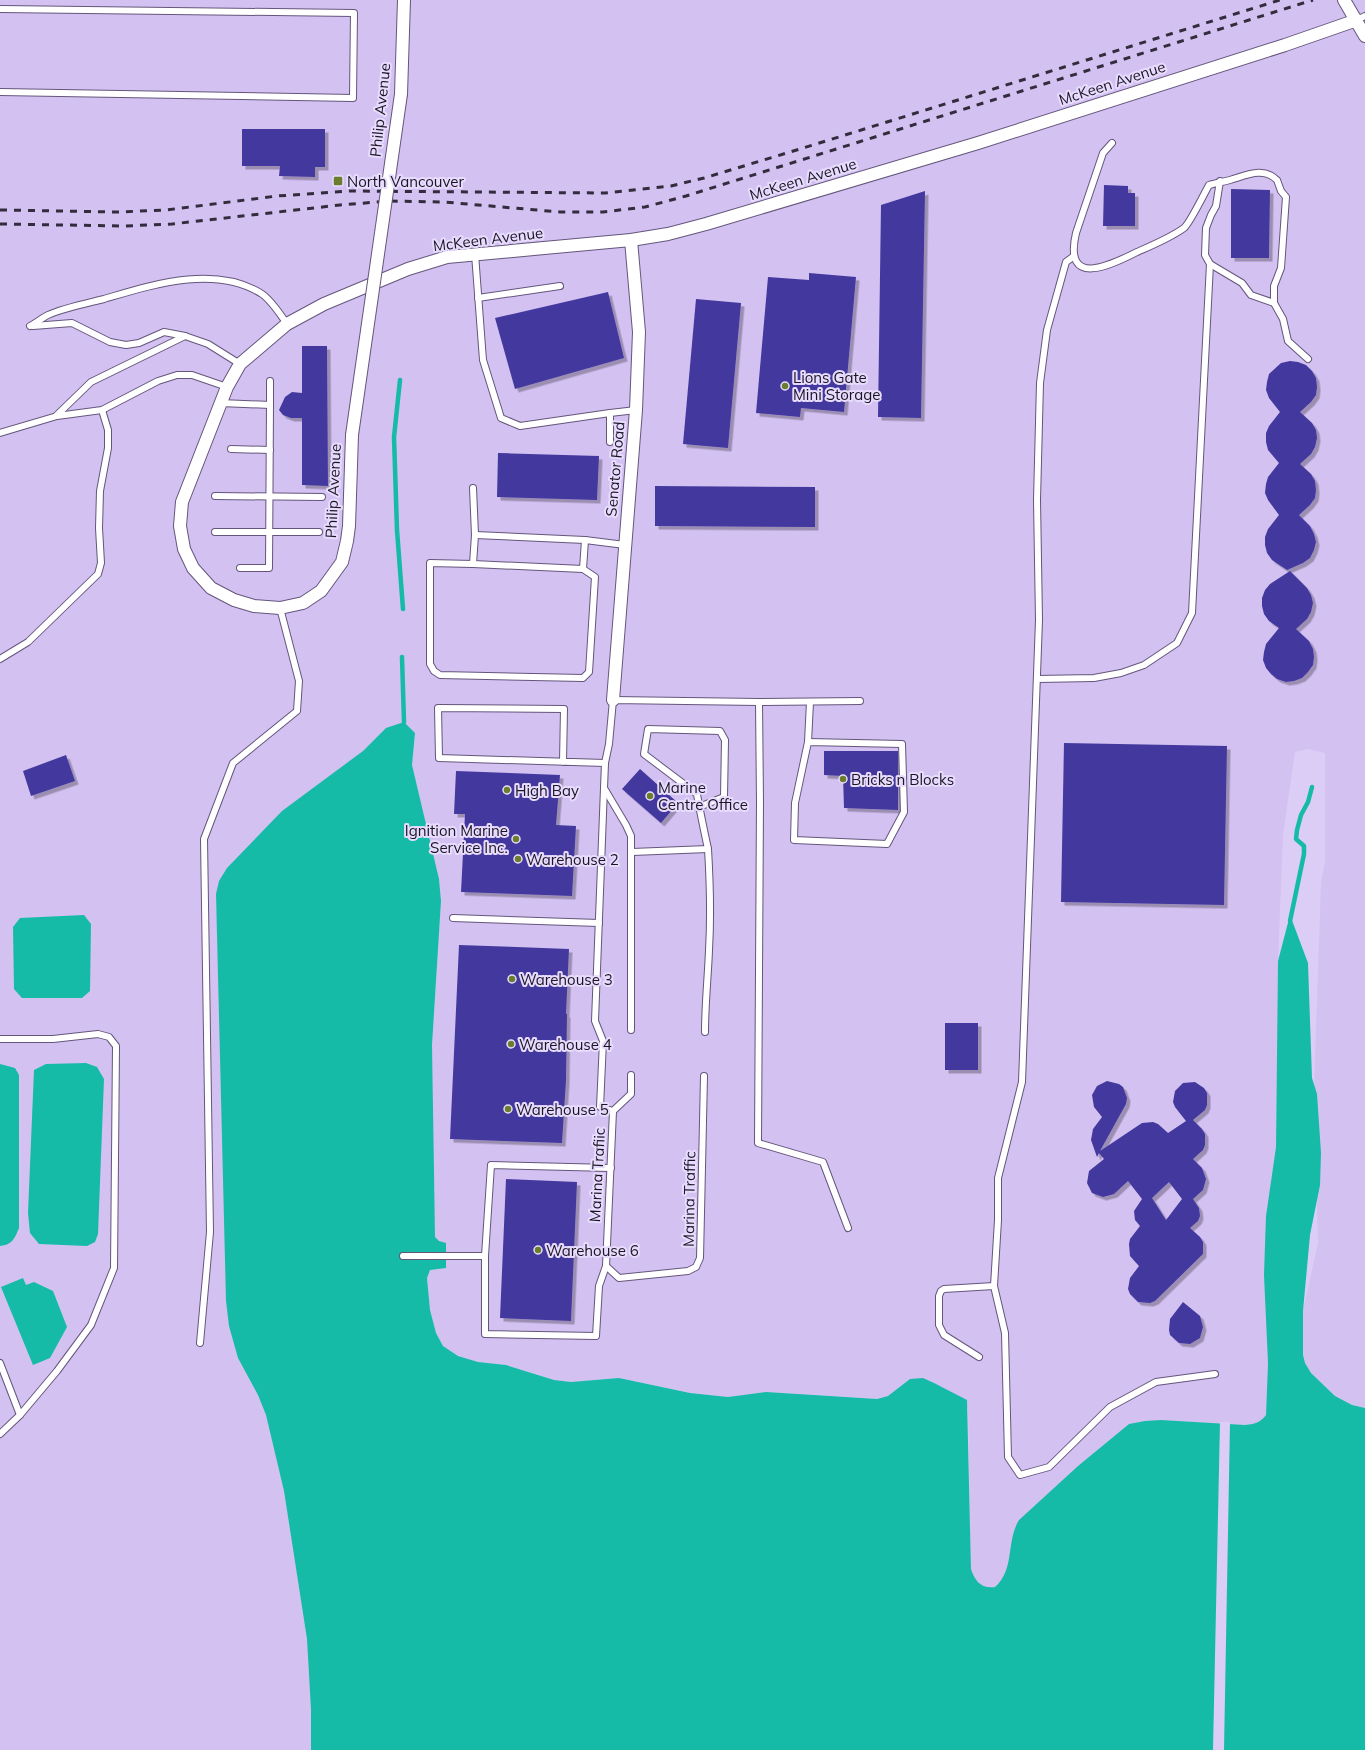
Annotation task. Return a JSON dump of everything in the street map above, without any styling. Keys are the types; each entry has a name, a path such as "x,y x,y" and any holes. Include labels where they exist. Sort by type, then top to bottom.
{"street":[{"name":"Philip Avenue","path":"259,346 240,364 227,387 182,502 180,526 184,549 192,568 211,588 234,600 254,606 280,608 303,604 322,591 342,562 348,541 350,526 352,435 401,94 404,0"},
{"path":"1344,0 1361,18 1365,36"},
{"name":"McKeen Avenue","path":"259,346 287,324 324,304 408,269 447,257 631,240 668,234 978,143 1285,45 1361,18"},
{"name":"Senator Road","path":"613,700 636,410 639,332 631,240"}],"lane":[{"path":"0,9 354,13 353,98 0,92"},
{"path":"1112,143 1104,153 1076,233 1073,246 1074,256 1080,266 1090,269 1108,266 1163,240 1186,227 1209,185 1247,174 1273,176 1279,182 1281,191 1286,198 1281,268 1274,286 1274,303 1283,319 1288,340 1308,359"},
{"path":"1220,181 1216,206 1206,228 1205,255 1210,264 1242,283 1251,295 1274,303"},
{"path":"475,254 483,360 501,418 520,426 636,410"},
{"path":"1074,256 1066,262 1047,330 1040,383 1037,500 1039,620 1022,1082 998,1178 998,1220 994,1286 1005,1333 1008,1457 1020,1475 1049,1467 1110,1407 1156,1382 1215,1374"},
{"path":"1037,678 1094,678 1121,673 1144,665 1177,643 1192,613 1210,264"},
{"path":"240,364 208,344 185,336 164,332 139,343 126,345 110,342 72,323 30,326 49,315 173,280 228,281 252,289 269,300 287,324"},
{"path":"478,298 560,286"},
{"path":"57,416 91,382 185,336"},
{"path":"0,433 57,416 102,410 158,381 177,375 192,375 227,387"},
{"path":"240,568 269,568 270,381"},
{"path":"220,404 270,405"},
{"path":"0,659 28,642 98,574 101,563 99,528 100,491 108,448 108,430 102,410"},
{"path":"610,413 610,442"},
{"path":"231,449 270,450"},
{"path":"473,488 475,535 473,564"},
{"path":"215,496 322,497"},
{"path":"215,532 319,532"},
{"path":"475,535 585,540 625,544"},
{"path":"583,570 585,540"},
{"path":"430,563 473,564 583,570 595,577 589,672 583,678 440,675 434,671 430,664 430,563"},
{"path":"200,1343 210,1232 204,840 233,763 297,711 299,680 280,608"},
{"path":"613,1112 600,1107 603,1041 595,1021 605,763 610,744 613,700 759,702 860,701"},
{"path":"759,702 760,802 758,1144 823,1162 848,1228"},
{"path":"808,742 902,744 904,812 887,844 794,840 795,803 808,742 810,702"},
{"path":"563,762 564,709 438,708 438,758 563,762 605,763"},
{"path":"699,807 724,797 725,740 720,731 648,729 644,754 697,794 699,807 708,848 710,896 705,1032"},
{"path":"604,788 631,836 631,1030"},
{"path":"632,852 708,848"},
{"path":"453,918 599,923"},
{"path":"0,1039 53,1039 98,1034 109,1037 116,1046 114,1268 91,1325 58,1371 20,1415 0,1434"},
{"name":"Marina Trafiic","path":"485,1256 485,1334 596,1336 599,1286 606,1266 613,1112 631,1094 631,1075"},
{"name":"Marina Traffic","path":"606,1266 619,1278 688,1271 696,1267 700,1258 704,1076"},
{"path":"404,1256 485,1256 491,1165 611,1168"},
{"path":"979,1357 944,1335 940,1325 939,1296 941,1291 944,1289 994,1286"},
{"path":"0,1363 20,1415"}],"shaded area":[{"path":"0,0 1365,0 1365,1408 1352,1405 1335,1396 1311,1373 1305,1363 1303,1355 1303,1311 1318,1243 1314,1089 1321,883 1325,861 1325,753 1308,749 1295,752 1283,835 1278,961 1276,1147 1266,1216 1268,1363 1266,1415 1257,1423 1245,1425 1161,1420 1129,1424 1078,1466 1019,1520 1005,1575 995,1587 989,1588 983,1587 975,1579 971,1569 968,1408 910,1379 888,1396 877,1399 766,1392 728,1397 690,1393 619,1378 571,1382 554,1380 506,1365 478,1362 458,1356 443,1346 436,1333 430,1310 427,1278 430,1270 446,1268 439,1241 435,1237 433,1169 432,1045 441,901 439,879 412,765 415,733 386,728 216,894 219,984 258,1395 266,1415 284,1491 307,1639 311,1710 311,1750 0,1750"},
{"path":"404,722 415,733 412,765 439,879 441,901 432,1045 435,1237 439,1241 446,1243 446,1268 430,1270 427,1278 430,1310 436,1333 443,1346 458,1356 478,1362 506,1365 554,1380 571,1382 619,1378 690,1393 728,1397 766,1392 877,1399 888,1396 910,1379 923,1378 967,1400 971,1569 974,1577 979,1583 986,1587 995,1587 1005,1572 1015,1528 1019,1520 1078,1466 1129,1424 1161,1420 1245,1425 1257,1423 1266,1415 1268,1363 1264,1275 1266,1216 1276,1147 1278,961 1290,915 1308,963 1312,1078 1317,1094 1321,1153 1320,1185 1310,1235 1303,1311 1303,1355 1305,1363 1311,1373 1335,1396 1352,1405 1365,1408 1365,1750 311,1750 311,1710 307,1639 284,1491 266,1415 258,1395 238,1358 229,1326 226,1301 216,894 219,881 227,868 282,811 363,751 386,728"},
{"path":"84,915 91,924 90,991 82,998 22,998 14,989 13,927 20,918"},
{"path":"86,1063 97,1067 104,1079 98,1234 95,1242 87,1246 39,1244 30,1233 28,1213 34,1070 46,1064"},
{"path":"0,1064 15,1068 19,1075 19,1228 10,1243 0,1246"},
{"path":"23,1278 26,1285 34,1282 53,1291 67,1327 50,1358 33,1365 1,1287"}],"pier":[{"path":"1220,1422 1230,1422 1224,1750 1213,1750"}],"building":[{"path":"242,129 325,129 325,167 315,167 315,177 279,176 280,166 242,166"},
{"path":"1104,185 1128,186 1128,193 1135,193 1135,226 1103,226"},
{"path":"1231,189 1270,190 1269,258 1231,258"},
{"path":"925,191 921,418 878,417 881,205"},
{"path":"809,273 856,277 844,412 801,408 800,417 756,413 768,277 809,280"},
{"path":"608,292 624,358 515,389 495,318"},
{"path":"696,299 741,303 728,448 683,444"},
{"path":"302,346 327,346 328,486 302,485 302,418 291,418 283,415 279,410 285,397 292,392 302,393"},
{"path":"1290,361 1306,365 1316,378 1316,395 1300,412 1312,423 1316,430 1317,438 1315,447 1311,454 1300,464 1311,474 1315,481 1316,490 1315,498 1299,515 1310,526 1316,542 1310,558 1287,570 1272,560 1267,553 1265,545 1265,537 1268,529 1279,515 1268,500 1265,493 1268,477 1279,463 1268,450 1266,433 1269,426 1280,412 1269,398 1266,390 1269,374 1281,363"},
{"path":"498,453 599,456 597,500 497,497"},
{"path":"655,486 815,487 815,527 655,526"},
{"path":"1290,571 1307,588 1311,595 1313,603 1311,612 1307,619 1296,629 1309,641 1313,649 1314,657 1313,665 1302,678 1286,682 1277,679 1271,674 1266,668 1263,660 1266,644 1279,628 1269,621 1264,614 1262,598 1265,590 1270,584"},
{"path":"1064,743 1227,746 1224,905 1061,902"},
{"path":"824,751 898,751 898,810 844,808 843,776 824,775"},
{"path":"66,755 75,781 31,796 23,771"},
{"name":"Marine Centre Office","path":"640,769 678,803 661,823 622,789"},
{"name":"Warehouse 2","path":"456,771 560,775 556,825 576,826 572,896 461,892 465,814 454,814"},
{"path":"459,945 569,949 566,1014 566,1080 562,1143 450,1139"},
{"path":"945,1023 978,1023 978,1070 945,1070"},
{"path":"1107,1081 1119,1084 1123,1087 1127,1098 1126,1104 1100,1151 1142,1123 1153,1122 1158,1124 1168,1133 1186,1121 1173,1102 1175,1091 1183,1083 1195,1082 1204,1088 1207,1093 1207,1105 1205,1110 1193,1120 1205,1134 1205,1145 1203,1150 1193,1159 1202,1168 1206,1179 1203,1190 1193,1199 1199,1208 1200,1216 1198,1221 1190,1228 1200,1237 1203,1242 1203,1254 1155,1301 1150,1303 1138,1302 1130,1294 1128,1289 1130,1278 1139,1266 1130,1256 1129,1244 1130,1239 1140,1226 1135,1220 1134,1211 1142,1199 1128,1181 1114,1194 1103,1197 1092,1193 1087,1183 1089,1171 1104,1159 1099,1153 1097,1157 1091,1140 1093,1129 1102,1117 1094,1107 1092,1095 1097,1086","holes":["1169,1182 1182,1199 1166,1220 1152,1198"]},
{"name":"Warehouse 6","path":"506,1179 577,1182 571,1321 500,1318"},
{"path":"1183,1302 1200,1316 1203,1327 1200,1338 1190,1344 1179,1343 1170,1335 1169,1330 1170,1319"}],"waterway":[{"path":"400,380 394,437 397,530 403,609"},
{"path":"402,657 404,722"},
{"path":"1290,921 1304,854 1304,846 1296,839 1297,830 1312,787"}],"railway":[{"path":"0,210 118,212 166,210 277,196 350,191 605,193 671,186 704,178 800,149 1280,0"},
{"path":"0,224 125,226 172,224 389,201 444,202 560,212 603,212 645,207 686,196 1313,0"}],"place":[{"name":"North Vancouver","path":"338,181"},
{"name":"Lions Gate Mini Storage","path":"785,386"},
{"name":"Bricks n Blocks","path":"843,779"},
{"name":"High Bay","path":"507,790"},
{"name":"Marine Centre Office","path":"650,796"},
{"name":"Ignition Marine Service Inc.","path":"516,839"},
{"name":"Warehouse 2","path":"518,859"},
{"name":"Warehouse 3","path":"512,979"},
{"name":"Warehouse 4","path":"511,1044"},
{"name":"Warehouse 5","path":"508,1109"},
{"name":"Warehouse 6","path":"538,1250"}]}
